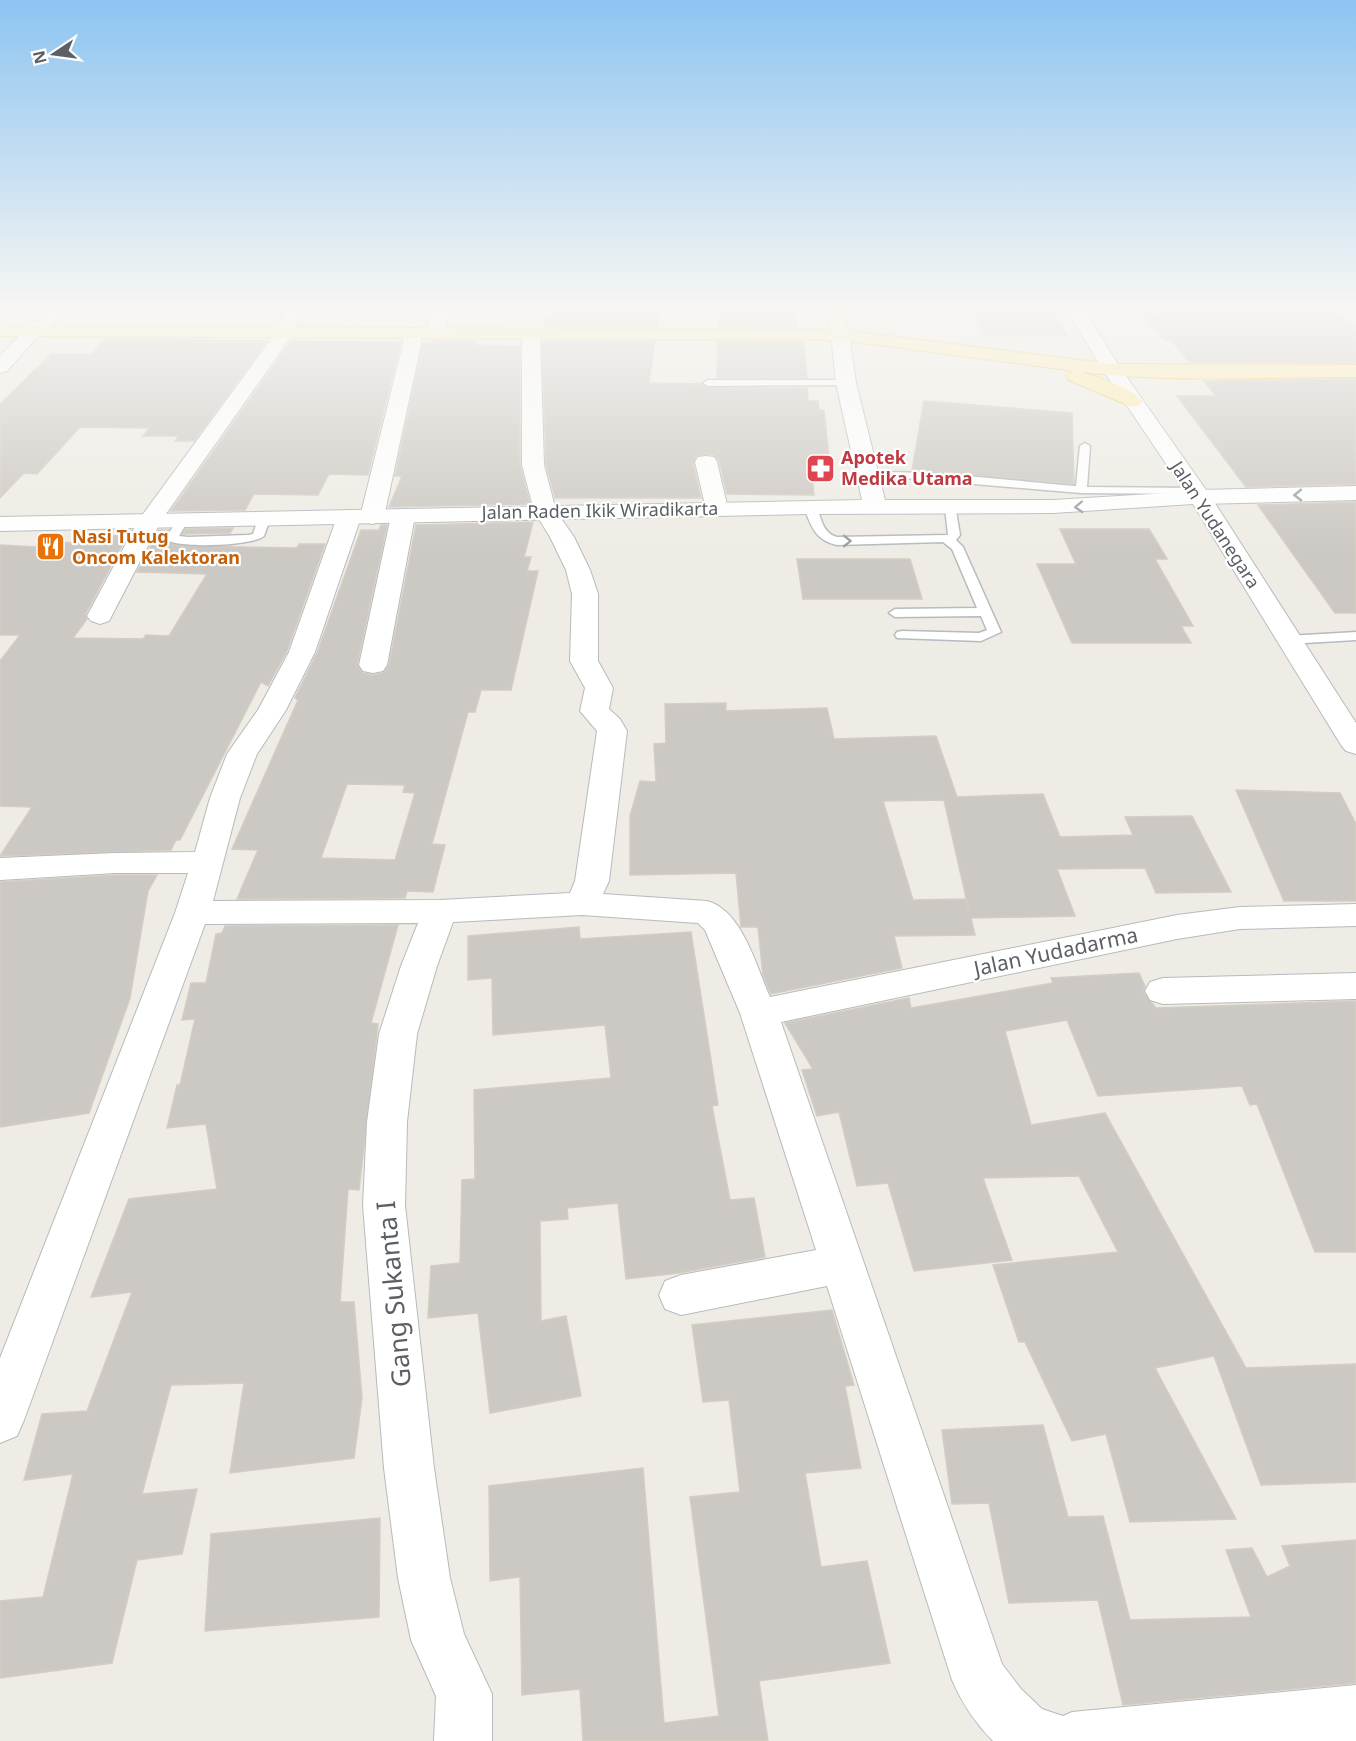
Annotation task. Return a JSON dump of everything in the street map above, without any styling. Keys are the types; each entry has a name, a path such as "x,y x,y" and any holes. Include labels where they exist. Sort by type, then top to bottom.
{"main road":[{"path":"1100,386 1132,401"}],"street":[{"path":"100,616 150,520 246,386"},
{"path":"0,1420 192,913 225,798 242,754 272,710 302,652 361,517 400,386"},
{"path":"533,386 533,465 545,511 562,537 578,570 585,594 584,661 599,688 594,711 610,725 612,731 592,881 582,904"},
{"path":"847,386 875,506"},
{"name":"Jalan Yudanegara","path":"1122,386 1198,494 1288,640 1353,736"},
{"path":"706,462 717,509"},
{"name":"Jalan Raden Ikik Wiradikarta","path":"0,524 875,506 1067,508 1142,504 1198,494 1356,494"},
{"path":"373,665 403,516"},
{"path":"0,869 115,863 208,862"},
{"path":"192,913 441,911 582,904 699,911 712,915 720,924 759,1013 980,1680 1001,1709 1026,1733 1054,1741"},
{"name":"Gang Sukanta I","path":"441,911 418,966 399,1034 387,1122 384,1205 409,1468 424,1578 438,1640 464,1694 463,1741"},
{"name":"Jalan Yudadarma","path":"759,1013 1177,927 1240,918 1356,915"},
{"path":"1163,991 1356,986"},
{"path":"681,1295 843,1264"},
{"path":"1072,1741 1356,1713"}],"lane":[{"path":"1081,490 1085,446"},
{"path":"868,476 903,475 1081,490 1198,494"},
{"path":"810,507 820,534 830,540 947,539 954,535 951,507"},
{"path":"902,635 981,637 994,632 957,547 947,539"},
{"path":"895,613 986,612"},
{"path":"1288,640 1356,636"}],"building":[{"path":"18,386 234,386 194,441 175,441 179,436 143,436 150,428 80,427 37,474 24,473 0,498 0,404"},
{"path":"259,386 390,386 368,475 329,474 318,495 254,494 245,510 171,511"},
{"path":"414,386 520,386 520,465 530,504 389,507 402,476 395,476"},
{"path":"543,386 807,388 808,401 818,401 819,410 824,410 831,476 812,476 814,495 727,494 719,461 714,455 706,454 696,456 693,463 701,498 555,498 546,465"},
{"path":"1208,386 1356,386 1356,484 1246,487 1177,396 1216,396"},
{"path":"924,401 1072,413 1074,484 912,470"},
{"path":"1356,502 1356,613 1335,613 1258,505"},
{"path":"533,522 524,557 531,557 527,571 538,571 511,690 481,690 475,712 468,712 432,844 445,845 433,892 407,891 405,898 237,899 258,850 232,849 298,700 295,698 317,653 361,530 379,530 381,525 387,525 357,665 363,673 373,675 383,673 389,665 416,525","holes":["347,784 405,785 403,792 415,793 395,860 321,858"]},
{"path":"233,528 230,533 183,534 186,529"},
{"path":"1060,529 1149,529 1167,559 1155,559 1193,626 1181,626 1191,643 1072,643 1037,564 1076,564"},
{"path":"159,530 168,530 163,538 164,541 183,546 297,548 299,544 325,544 287,651 268,686 261,682 180,840 176,840 171,850 0,856 32,807 0,806 0,661 20,635 0,635 0,545 36,547 40,542 89,543 94,535 127,536 85,615 87,619 73,638 143,639 146,635 169,636 207,574 137,572"},
{"path":"797,559 910,559 922,599 803,599"},
{"path":"726,703 726,711 827,708 834,739 936,736 957,797 1043,794 1060,837 1133,835 1125,817 1192,816 1231,892 1156,893 1145,868 1057,869 1075,916 971,918 975,935 894,936 902,968 771,994 763,975 758,927 741,927 736,873 630,875 630,816 640,781 656,782 654,744 666,743 665,704","holes":["944,800 969,911 966,899 913,900 883,801"]},
{"path":"1236,790 1340,793 1356,824 1356,901 1284,901"},
{"path":"115,875 157,875 148,891 130,998 89,1113 0,1127 0,882"},
{"path":"398,925 371,1023 378,1024 359,1190 348,1189 340,1302 354,1302 362,1398 354,1458 230,1473 244,1383 171,1385 142,1494 197,1489 182,1554 137,1560 112,1663 0,1678 0,1601 43,1597 73,1474 24,1480 42,1414 87,1411 132,1292 91,1297 129,1199 217,1189 206,1124 167,1128 177,1085 180,1085 195,1019 182,1020 191,983 206,983 216,934 222,933 225,926"},
{"path":"579,927 580,939 691,932 718,1105 712,1106 730,1200 754,1198 765,1257 679,1273 626,1279 618,1203 567,1208 568,1219 540,1221 541,1321 566,1316 581,1396 490,1413 478,1313 428,1318 431,1266 460,1263 462,1180 475,1179 474,1090 611,1078 605,1025 493,1035 492,978 468,980 468,936"},
{"path":"1139,973 1145,986 1143,992 1156,1008 1356,1001 1356,1252 1315,1252 1257,1104 1250,1105 1242,1086 1098,1096 1067,1020 1005,1031 1031,1125 1105,1113 1246,1368 1356,1364 1356,1482 1261,1485 1214,1356 1155,1368 1236,1519 1130,1522 1106,1434 1072,1441 1025,1342 1019,1342 993,1265 1118,1252 1079,1176 983,1178 1012,1260 914,1271 888,1183 857,1186 839,1112 817,1116 802,1070 813,1069 785,1023 909,998 911,1008 1053,983 1051,978"},
{"path":"832,1310 854,1385 845,1386 861,1468 805,1473 821,1567 867,1561 890,1663 759,1681 768,1741 583,1741 580,1689 522,1695 520,1577 490,1581 489,1486 643,1468 664,1723 719,1716 690,1497 740,1492 729,1400 703,1402 692,1325"},
{"path":"1043,1425 1068,1517 1103,1516 1130,1620 1251,1617 1226,1550 1252,1548 1267,1577 1290,1566 1282,1546 1356,1540 1356,1683 1123,1705 1098,1600 1009,1603 989,1503 952,1504 942,1430"},
{"path":"380,1518 379,1617 205,1631 211,1534"}],"place":[{"name":"Apotek Medika Utama","path":"820,468"},
{"name":"Nasi Tutug Oncom Kalektoran","path":"51,547"}]}
